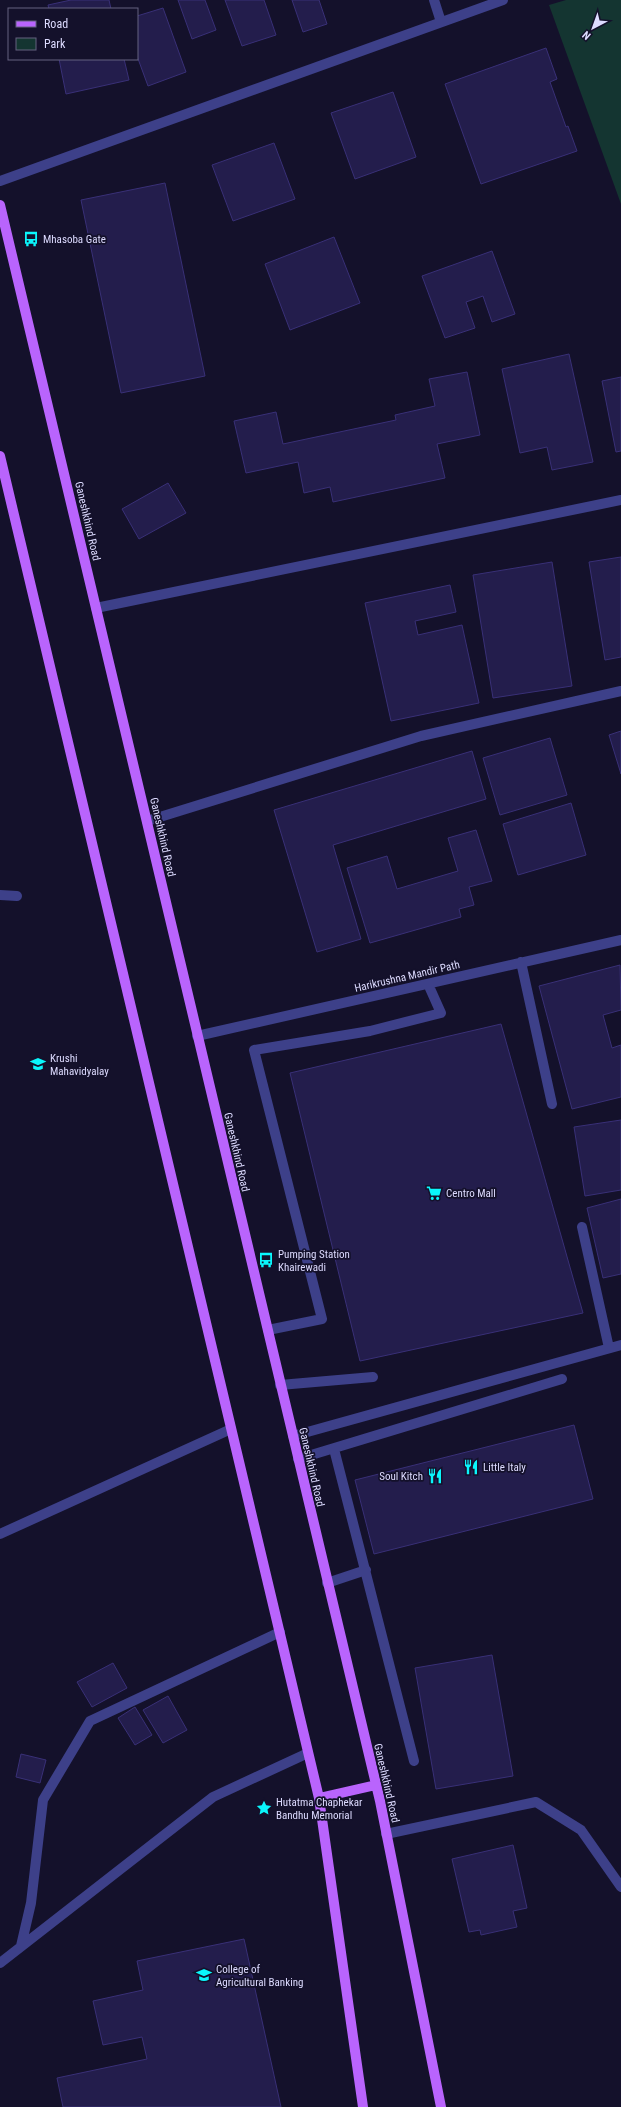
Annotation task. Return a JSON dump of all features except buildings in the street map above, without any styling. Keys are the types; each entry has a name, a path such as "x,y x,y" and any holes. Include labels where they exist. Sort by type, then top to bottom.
{"main road":[{"name":"Ganeshkhind Road","path":"0,205 376,1784 441,2107"},
{"path":"0,456 319,1798 364,2107"},
{"path":"319,1798 376,1784"}],"street":[{"path":"434,0 441,22"},
{"path":"0,181 503,0"},
{"path":"96,608 621,500"},
{"path":"147,821 422,736 621,691"},
{"path":"0,895 17,896"},
{"name":"Harikrushna Mandir Path","path":"197,1036 621,940"},
{"path":"521,962 552,1104"},
{"path":"268,1330 322,1319 254,1050 370,1031 441,1013 428,984"},
{"path":"582,1227 609,1348"},
{"path":"293,1436 621,1345"},
{"path":"280,1386 373,1377"},
{"path":"298,1460 562,1379"},
{"path":"0,1534 231,1429"},
{"path":"334,1448 414,1761"},
{"path":"327,1583 366,1570"},
{"path":"21,1946 32,1903 44,1800 90,1721 280,1632"},
{"path":"0,1963 213,1797 308,1753"},
{"path":"386,1834 536,1802 581,1830 621,1888"}],"green space":[{"path":"566,0 621,0 621,204 549,5"}],"place":[{"name":"Mhasoba Gate","path":"31,239"},
{"name":"Krushi Mahavidyalay","path":"38,1064"},
{"name":"Centro Mall","path":"434,1193"},
{"name":"Pumping Station Khairewadi","path":"266,1260"},
{"name":"Little Italy","path":"471,1467"},
{"name":"Soul Kitch","path":"435,1476"},
{"name":"Hutatma Chaphekar Bandhu Memorial","path":"264,1808"},
{"name":"College of Agricultural Banking","path":"204,1975"}]}
